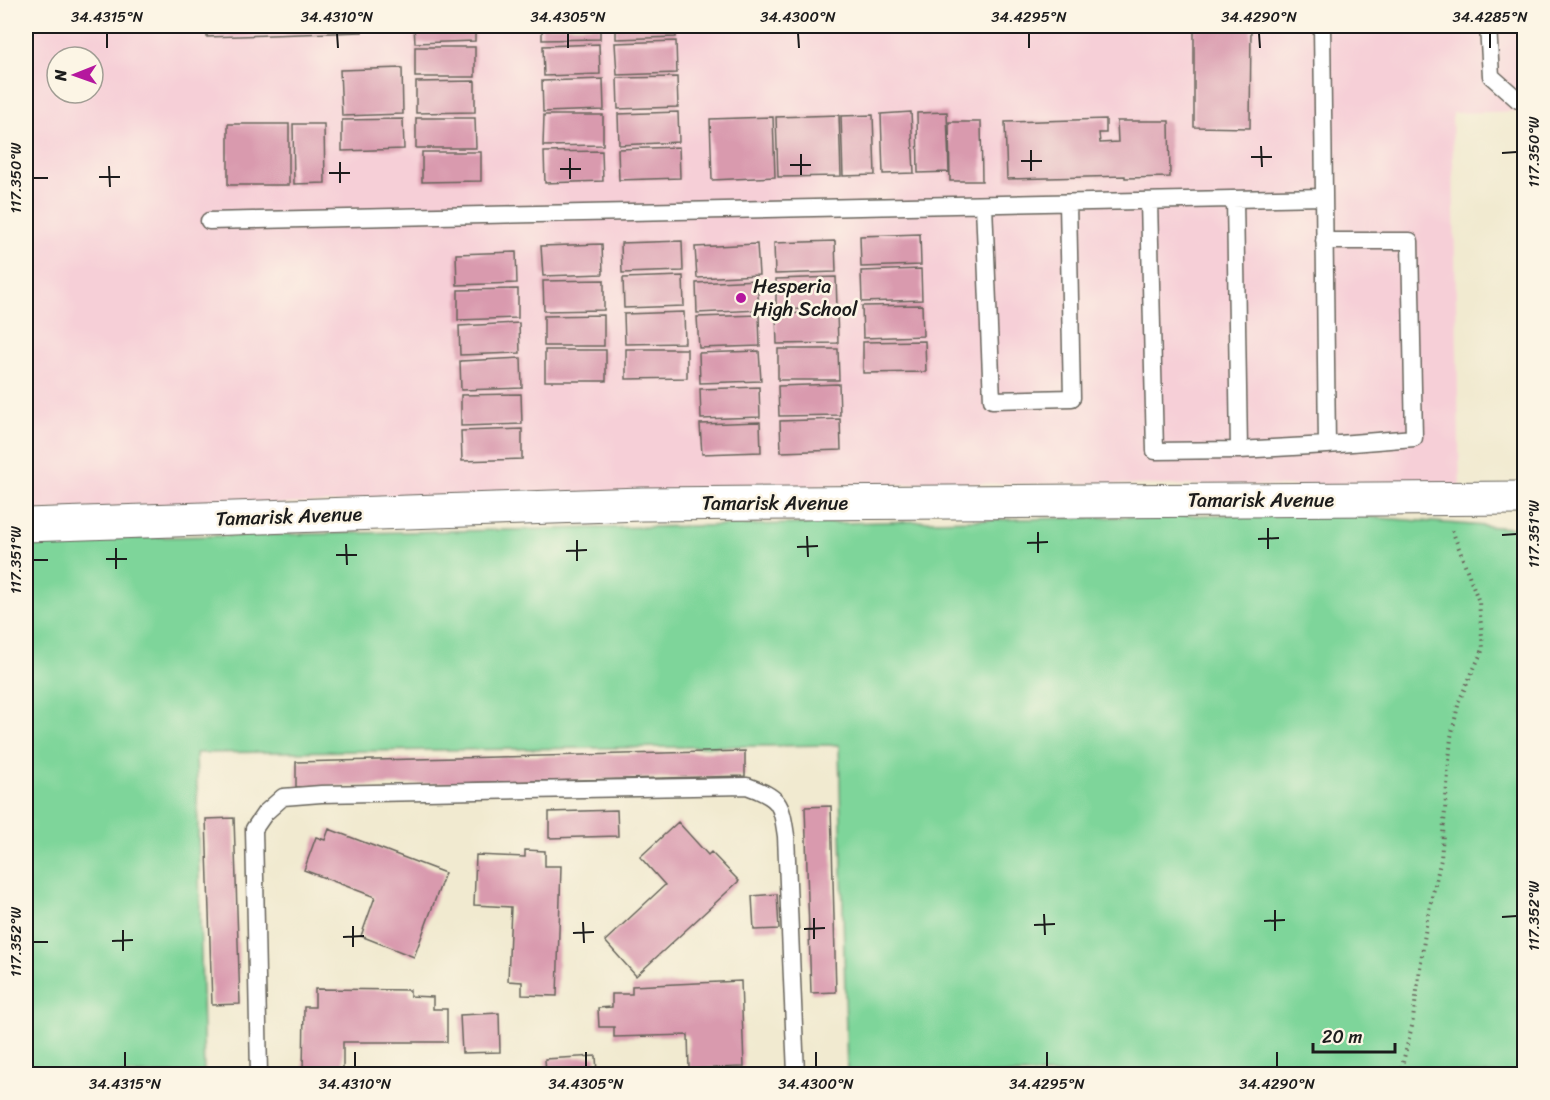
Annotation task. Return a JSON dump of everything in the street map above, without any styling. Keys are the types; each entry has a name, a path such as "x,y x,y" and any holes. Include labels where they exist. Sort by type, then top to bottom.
{"street":[{"name":"Tamarisk Avenue","path":"26,525 642,504 1524,498"}],"lane":[{"path":"1322,26 1328,445"},
{"path":"1488,26 1491,76 1518,100 1524,100"},
{"path":"209,221 1324,197"},
{"path":"1235,199 1239,450"},
{"path":"1149,201 1155,451 1239,450 1414,438 1410,241 1324,241"},
{"path":"984,205 992,400 1072,398 1068,203"},
{"path":"259,1074 255,830 265,813 284,797 333,794 747,786 770,794 782,810 786,836 796,1074"}],"path":[{"path":"1400,1074 1412,1026 1427,919 1441,859 1451,737 1459,701 1483,649 1479,602 1440,499"}],"shaded area":[{"name":"Hesperia High School","path":"26,26 1524,26 1524,111 1452,113 1460,488 942,483 26,512"}],"green space":[{"path":"1315,513 1524,529 1524,1074 847,1074 839,745 196,753 204,1074 26,1074 26,540"}],"building":[{"path":"207,26 362,26 362,32 207,37"},
{"path":"414,26 475,26 475,41 415,43"},
{"path":"542,26 600,26 600,39 542,40"},
{"path":"616,26 676,26 676,37 616,39"},
{"path":"1194,26 1251,26 1250,128 1194,127"},
{"path":"676,41 677,73 617,75 615,43"},
{"path":"599,44 600,74 544,76 543,46"},
{"path":"415,47 475,47 475,77 415,77"},
{"path":"402,68 403,114 342,116 340,70"},
{"path":"677,77 678,107 618,109 617,78"},
{"path":"603,79 604,110 543,112 542,81"},
{"path":"475,81 475,112 416,113 416,82"},
{"path":"678,112 679,142 619,145 618,114"},
{"path":"911,112 914,173 883,174 881,114"},
{"path":"947,112 949,172 918,173 917,113"},
{"path":"544,115 603,115 603,145 543,146"},
{"path":"839,115 841,176 778,177 776,117"},
{"path":"873,115 875,175 843,176 841,116"},
{"path":"773,117 775,177 712,180 710,119"},
{"path":"416,118 475,118 476,148 416,148"},
{"path":"403,119 404,149 342,151 342,120"},
{"path":"1106,119 1106,133 1099,133 1100,143 1118,142 1117,121 1169,121 1170,177 1007,179 1005,122"},
{"path":"949,122 981,122 982,181 950,181"},
{"path":"228,124 289,124 289,185 228,185"},
{"path":"293,124 324,124 325,183 294,184"},
{"path":"679,147 680,178 619,180 618,149"},
{"path":"602,151 603,181 545,183 544,152"},
{"path":"422,152 481,152 481,181 422,182"},
{"path":"920,234 921,265 861,267 860,236"},
{"path":"682,241 683,271 622,273 621,243"},
{"path":"835,241 836,272 775,274 774,243"},
{"path":"602,244 603,274 543,276 541,246"},
{"path":"757,244 759,275 697,278 695,247"},
{"path":"516,252 517,283 457,285 456,254"},
{"path":"921,269 922,300 862,302 861,271"},
{"path":"683,276 684,306 624,308 623,278"},
{"path":"836,277 837,308 776,310 776,279"},
{"path":"604,280 604,310 544,311 543,281"},
{"path":"757,280 759,310 697,313 696,283"},
{"path":"518,289 518,318 458,320 458,290"},
{"path":"922,305 923,336 863,338 862,306"},
{"path":"684,312 685,343 625,344 624,314"},
{"path":"837,312 838,343 777,344 776,314"},
{"path":"604,315 604,346 544,346 544,316"},
{"path":"759,315 760,346 699,348 697,317"},
{"path":"519,323 520,353 460,355 459,326"},
{"path":"925,341 926,372 863,373 863,342"},
{"path":"626,349 687,349 687,378 626,379"},
{"path":"778,349 838,349 839,380 778,380"},
{"path":"545,350 606,350 606,381 545,381"},
{"path":"759,351 761,381 700,383 699,353"},
{"path":"521,358 522,388 461,390 460,361"},
{"path":"839,384 840,415 779,416 778,386"},
{"path":"759,387 760,417 701,419 700,389"},
{"path":"521,394 522,424 461,426 461,395"},
{"path":"840,419 841,450 781,452 780,421"},
{"path":"760,422 761,452 702,454 700,424"},
{"path":"522,429 522,459 462,461 461,431"},
{"path":"745,751 745,776 296,787 296,762"},
{"path":"831,806 836,992 811,993 805,807"},
{"path":"617,810 618,836 549,838 549,812"},
{"path":"234,818 240,1004 212,1005 206,819"},
{"path":"678,822 708,855 711,852 739,881 636,976 605,941 665,885 640,857"},
{"path":"329,829 445,873 414,957 361,936 375,897 304,870 316,837 325,840"},
{"path":"525,850 545,851 545,866 561,866 557,996 522,995 522,982 508,981 511,907 474,905 476,855 525,857"},
{"path":"777,894 779,929 754,930 752,896"},
{"path":"741,981 744,1067 689,1069 688,1035 614,1037 614,1027 599,1027 598,1008 612,1007 612,994 632,994 632,986"},
{"path":"315,989 410,990 410,996 433,997 433,1009 447,1009 447,1042 343,1042 343,1074 303,1074 304,1007 315,1007"},
{"path":"499,1013 500,1052 462,1053 460,1015"},
{"path":"596,1056 597,1074 546,1074 545,1059"}],"place":[{"name":"Hesperia High School","path":"741,298"}]}
